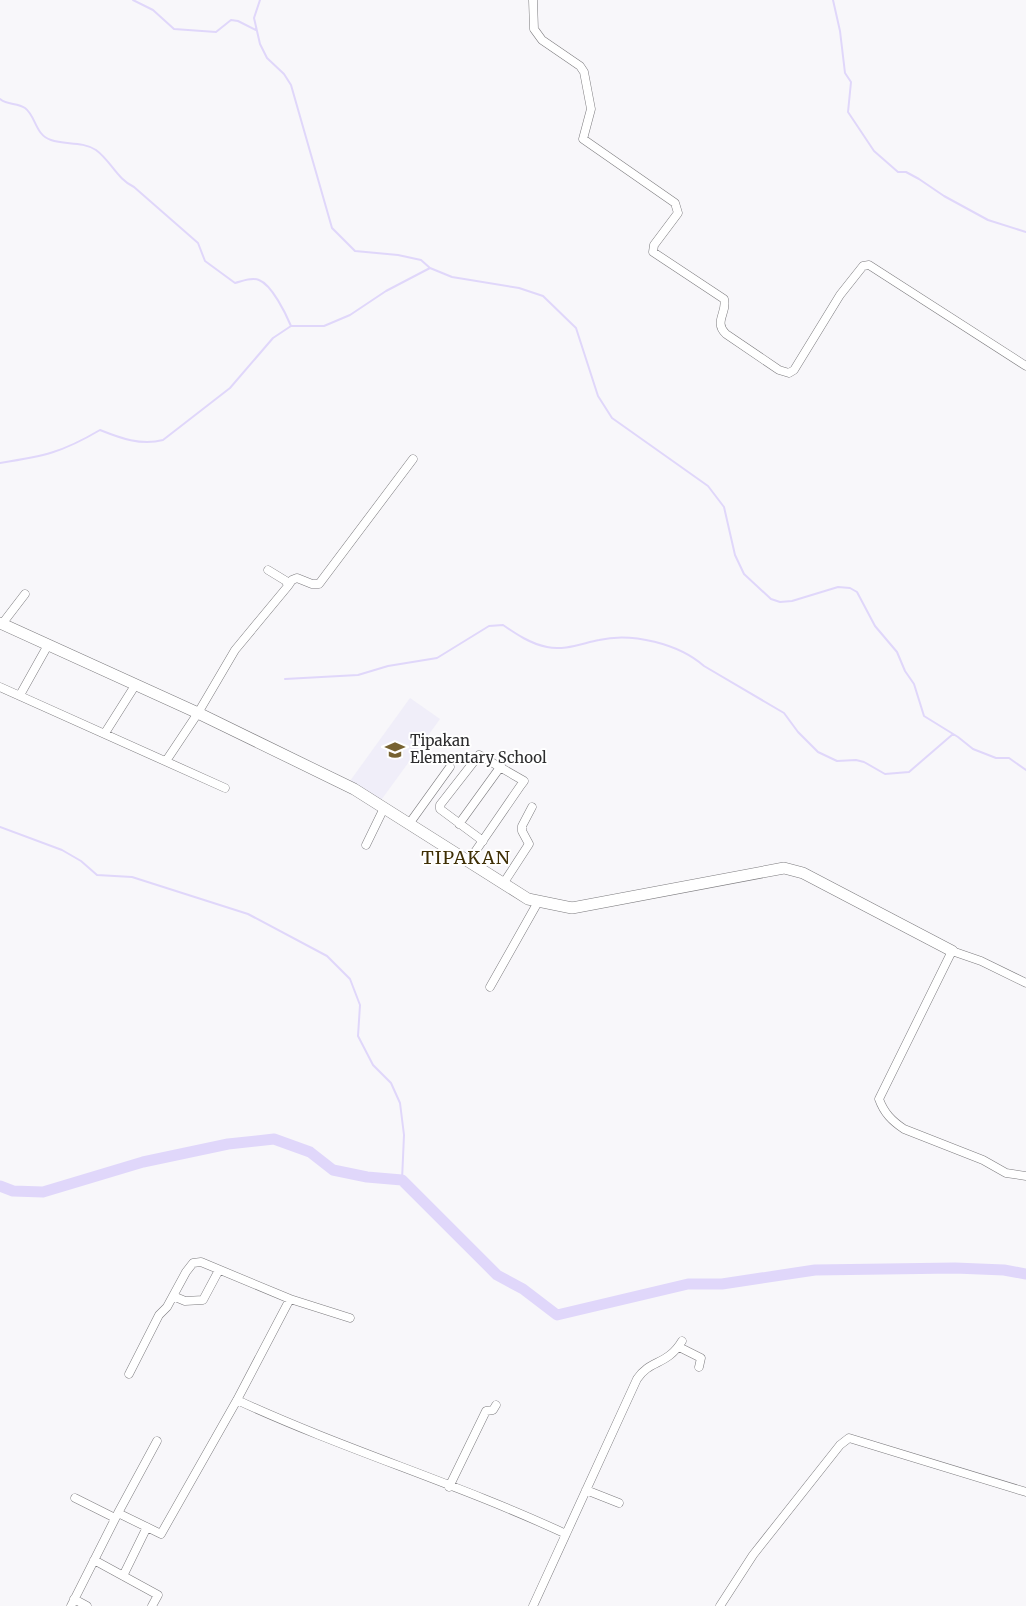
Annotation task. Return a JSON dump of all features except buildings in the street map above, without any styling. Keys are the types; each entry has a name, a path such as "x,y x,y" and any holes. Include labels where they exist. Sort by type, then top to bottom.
{"street":[{"path":"533,0 534,30 542,40 580,66 584,72 591,109 583,139 675,203 678,213 654,246 653,252 724,299 726,302 719,324 726,334 779,370 789,374 794,370 840,295 863,266 869,265 1026,366"},
{"path":"166,761 198,713 235,650 292,580 297,578 312,584 319,584 413,459"},
{"path":"268,570 286,581 288,586"},
{"path":"25,594 1,623 198,713 354,789 528,899 572,908 784,868 803,873 952,951 981,961 1026,983"},
{"path":"20,695 48,645"},
{"path":"105,733 136,684"},
{"path":"0,688 20,695 225,788"},
{"path":"468,862 483,841 524,780 483,756 475,758 440,806 443,812 483,841"},
{"path":"409,824 450,766"},
{"path":"459,824 500,766"},
{"path":"503,884 529,844 523,834 522,826 532,807"},
{"path":"366,846 384,808"},
{"path":"490,987 538,902"},
{"path":"952,951 879,1099 886,1113 904,1129 983,1160 1006,1173 1026,1176"},
{"path":"129,1374 159,1315 167,1307 193,1263 200,1262 290,1299 350,1318"},
{"path":"173,1296 185,1301 200,1301 219,1270"},
{"path":"75,1498 161,1534 238,1400 290,1299"},
{"path":"533,1606 637,1379 648,1367 669,1358 680,1344 701,1358 699,1367"},
{"path":"238,1400 449,1487 506,1506 566,1534"},
{"path":"449,1487 486,1411 493,1410 496,1405"},
{"path":"720,1606 753,1555 840,1445 849,1438 1026,1492"},
{"path":"88,1606 72,1602 156,1441"},
{"path":"586,1490 619,1503"},
{"path":"123,1576 147,1527"},
{"path":"94,1560 158,1595 152,1606"}],"shaded area":[{"name":"Tipakan Elementary School","path":"410,698 440,719 379,803 350,781"}],"waterway":[{"path":"133,0 153,10 174,29 216,32 231,20 238,21 256,30"},
{"path":"260,0 254,18 260,44 267,58 284,74 291,85 332,228 355,251 398,255 421,260 430,268 452,277 519,288 543,296 576,328 598,396 612,418 708,486 724,507 735,555 744,574 771,599 780,602 792,601 838,587 850,588 857,592 875,626 897,652 905,671 914,684 924,716 958,737 973,749 996,758 1009,758 1026,770"},
{"path":"833,0 840,31 845,73 851,82 848,112 874,151 898,172 906,172 944,196 988,220 1026,232"},
{"path":"0,99 19,105 29,111 39,130 46,138 85,145 96,150 106,159 118,175 198,243 205,261 235,283 253,279 264,283 278,300 291,326"},
{"path":"0,463 63,449 100,430 139,442 163,440 230,388 273,338 291,326 324,326 350,315 386,291 430,268"},
{"path":"285,679 358,675 388,666 437,658 489,626 503,625 529,641 553,648 612,638 640,639 668,646 694,658 704,666 784,713 798,732 818,752 837,761 856,760 864,762 885,774 909,772 953,734"},
{"path":"0,827 62,850 81,861 97,875 132,877 248,914 327,956 350,979 360,1005 358,1036 373,1065 391,1083 400,1103 404,1135 402,1180"},
{"path":"0,1186 13,1191 43,1192 143,1162 228,1144 274,1139 310,1152 333,1170 367,1177 402,1180 497,1275 523,1289 557,1315 688,1284 722,1284 815,1270 955,1268 1004,1270 1026,1274"}],"place":[{"name":"Tipakan Elementary School","path":"395,750"}],"district":[{"name":"TIPAKAN","path":"466,858"}]}
